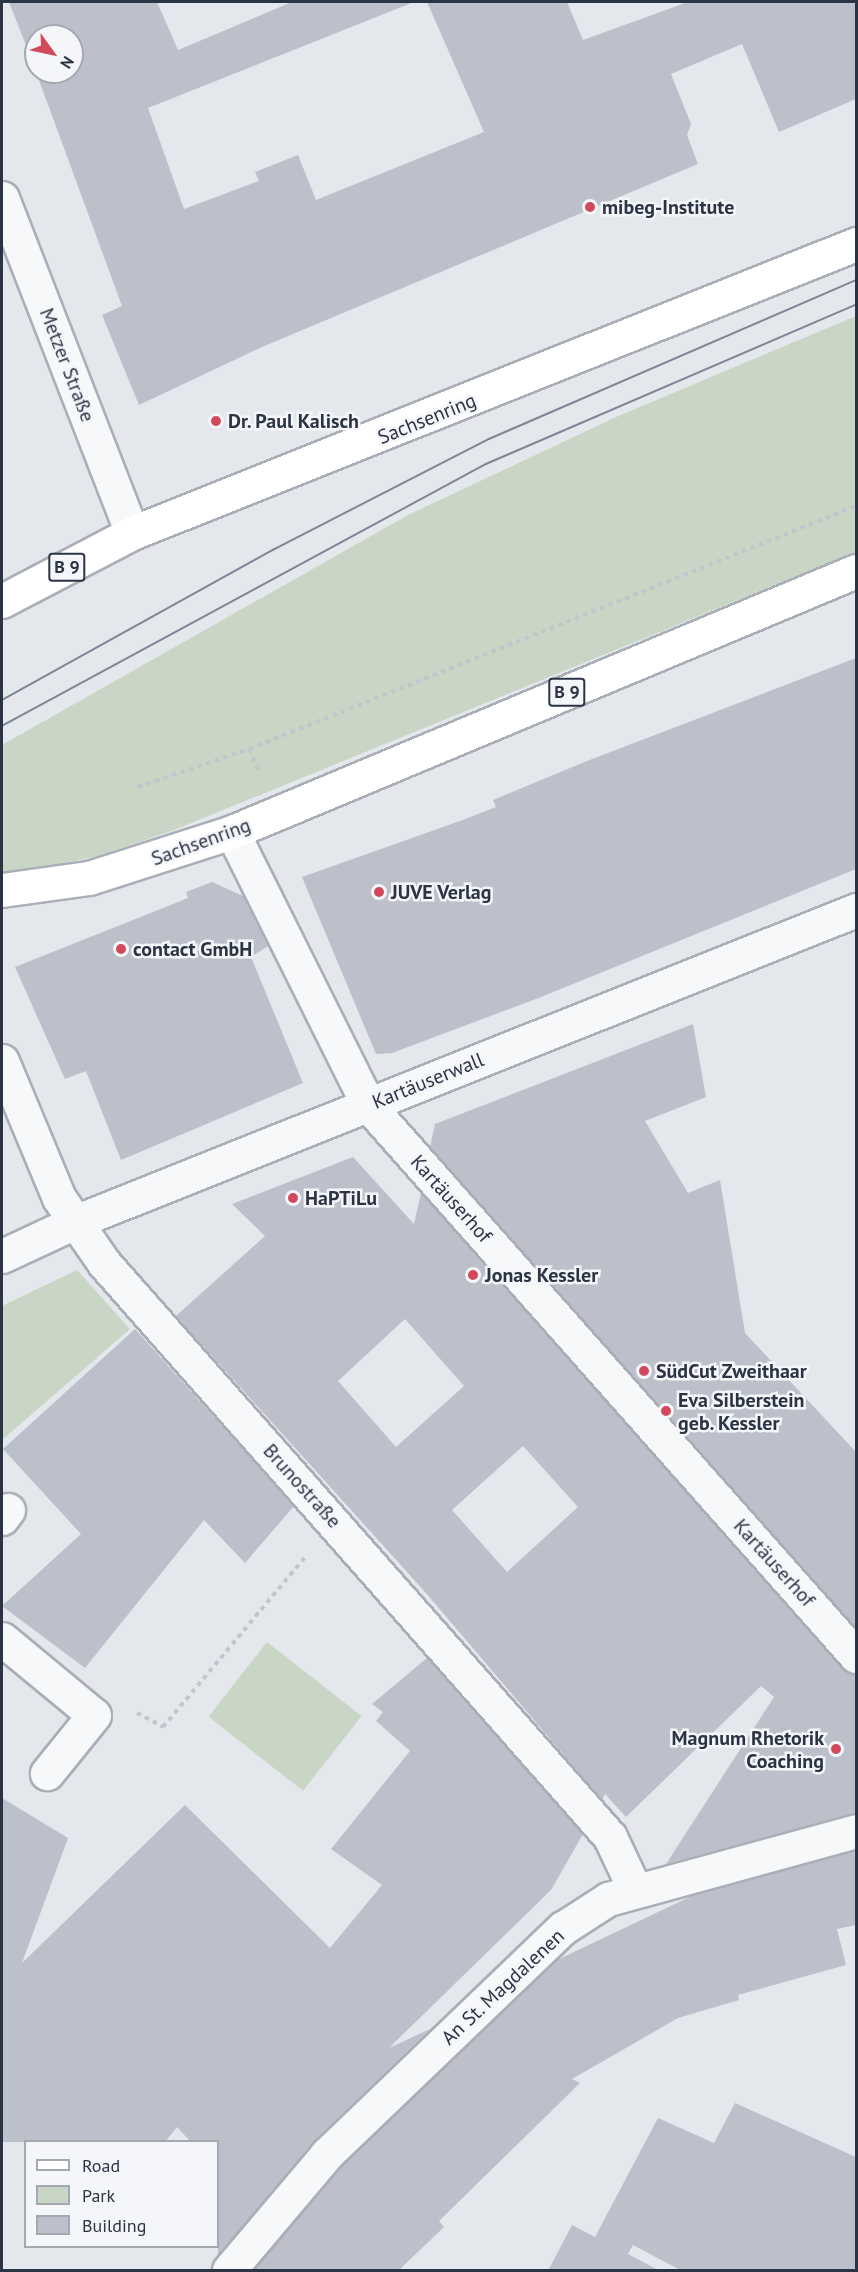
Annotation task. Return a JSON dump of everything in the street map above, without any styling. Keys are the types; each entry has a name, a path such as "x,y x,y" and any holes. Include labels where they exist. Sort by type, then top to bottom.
{"main road":[{"name":"Sachsenring","path":"2,601 132,533 856,244"},
{"name":"Sachsenring","path":"2,890 89,878 232,832 856,571"}],"street":[{"name":"Metzer Straße","path":"2,198 132,533"},
{"name":"Kartäuserhof","path":"232,832 368,1105 856,1656"},
{"name":"Kartäuserwall","path":"2,1256 76,1221 856,910"},
{"name":"Brunostraße","path":"2,1061 59,1198 104,1263 610,1837 635,1890"},
{"path":"2,1640 94,1715 47,1773"},
{"name":"An St. Magdalenen","path":"229,2271 327,2154 563,1928 608,1899 635,1890 856,1831"}],"path":[{"path":"138,787 249,749 856,506"},
{"path":"163,1727 334,1522"}],"green space":[{"path":"856,316 856,552 174,830 98,856 2,876 2,745 408,515 616,417"},
{"path":"77,1270 130,1329 2,1440 2,1306"},
{"path":"267,1642 362,1716 303,1791 209,1717"}],"building":[{"path":"9,2 157,2 178,50 292,2 414,2 148,108 184,209 259,181 255,172 298,155 316,200 484,132 427,2 567,2 583,40 688,2 856,2 856,99 779,132 742,44 671,74 691,124 687,135 698,164 262,347 139,405 102,315 122,306 40,84 84,84 84,24 24,24 24,40"},
{"path":"856,658 856,869 541,997 392,1053 376,1054 302,877 496,807 493,800 587,761"},
{"path":"212,882 243,896 268,946 251,957 303,1083 121,1160 86,1071 65,1079 15,967 188,898 186,892"},
{"path":"693,1024 706,1097 645,1121 688,1193 720,1180 745,1333 856,1452 856,1628 430,1147 435,1124"},
{"path":"353,1157 414,1224 421,1193 842,1668 856,1674 856,1813 666,1864 774,1697 761,1686 626,1817 605,1794 602,1800 426,1593 176,1316 265,1236 232,1204","holes":["405,1319 464,1386 396,1447 338,1381","523,1446 578,1507 507,1572 452,1510"]},
{"path":"135,1329 294,1506 245,1563 204,1520 85,1668 2,1606 81,1534 3,1449"},
{"path":"427,1658 583,1834 551,1890 389,2048 430,2029 313,2142 218,2255 219,2140 189,2140 177,2127 167,2140 2,2142 2,1798 68,1838 22,1963 185,1805 330,1948 382,1885 331,1849 410,1751 376,1721 383,1712 372,1704"},
{"path":"856,1850 856,1925 837,1929 846,1965 738,1995 739,2000 678,2018 572,2079 580,2083 439,2221 444,2227 398,2271 253,2271 341,2167 555,1961 694,1895"},
{"path":"735,2103 856,2157 856,2271 682,2271 633,2245 628,2254 660,2271 548,2271 572,2225 595,2237 658,2118 714,2143"}],"tram line":[{"path":"2,700 273,550 489,439 856,280"},
{"path":"2,726 486,464 856,305"}],"place":[{"name":"mibeg-Institute","path":"590,207"},
{"name":"Dr. Paul Kalisch","path":"216,421"},
{"name":"JUVE Verlag","path":"379,892"},
{"name":"contact GmbH","path":"121,949"},
{"name":"HaPTiLu","path":"293,1198"},
{"name":"Jonas Kessler","path":"473,1275"},
{"name":"SüdCut Zweithaar","path":"644,1371"},
{"name":"Eva Silberstein geb. Kessler","path":"666,1411"},
{"name":"Magnum Rhetorik Coaching","path":"836,1749"}]}
